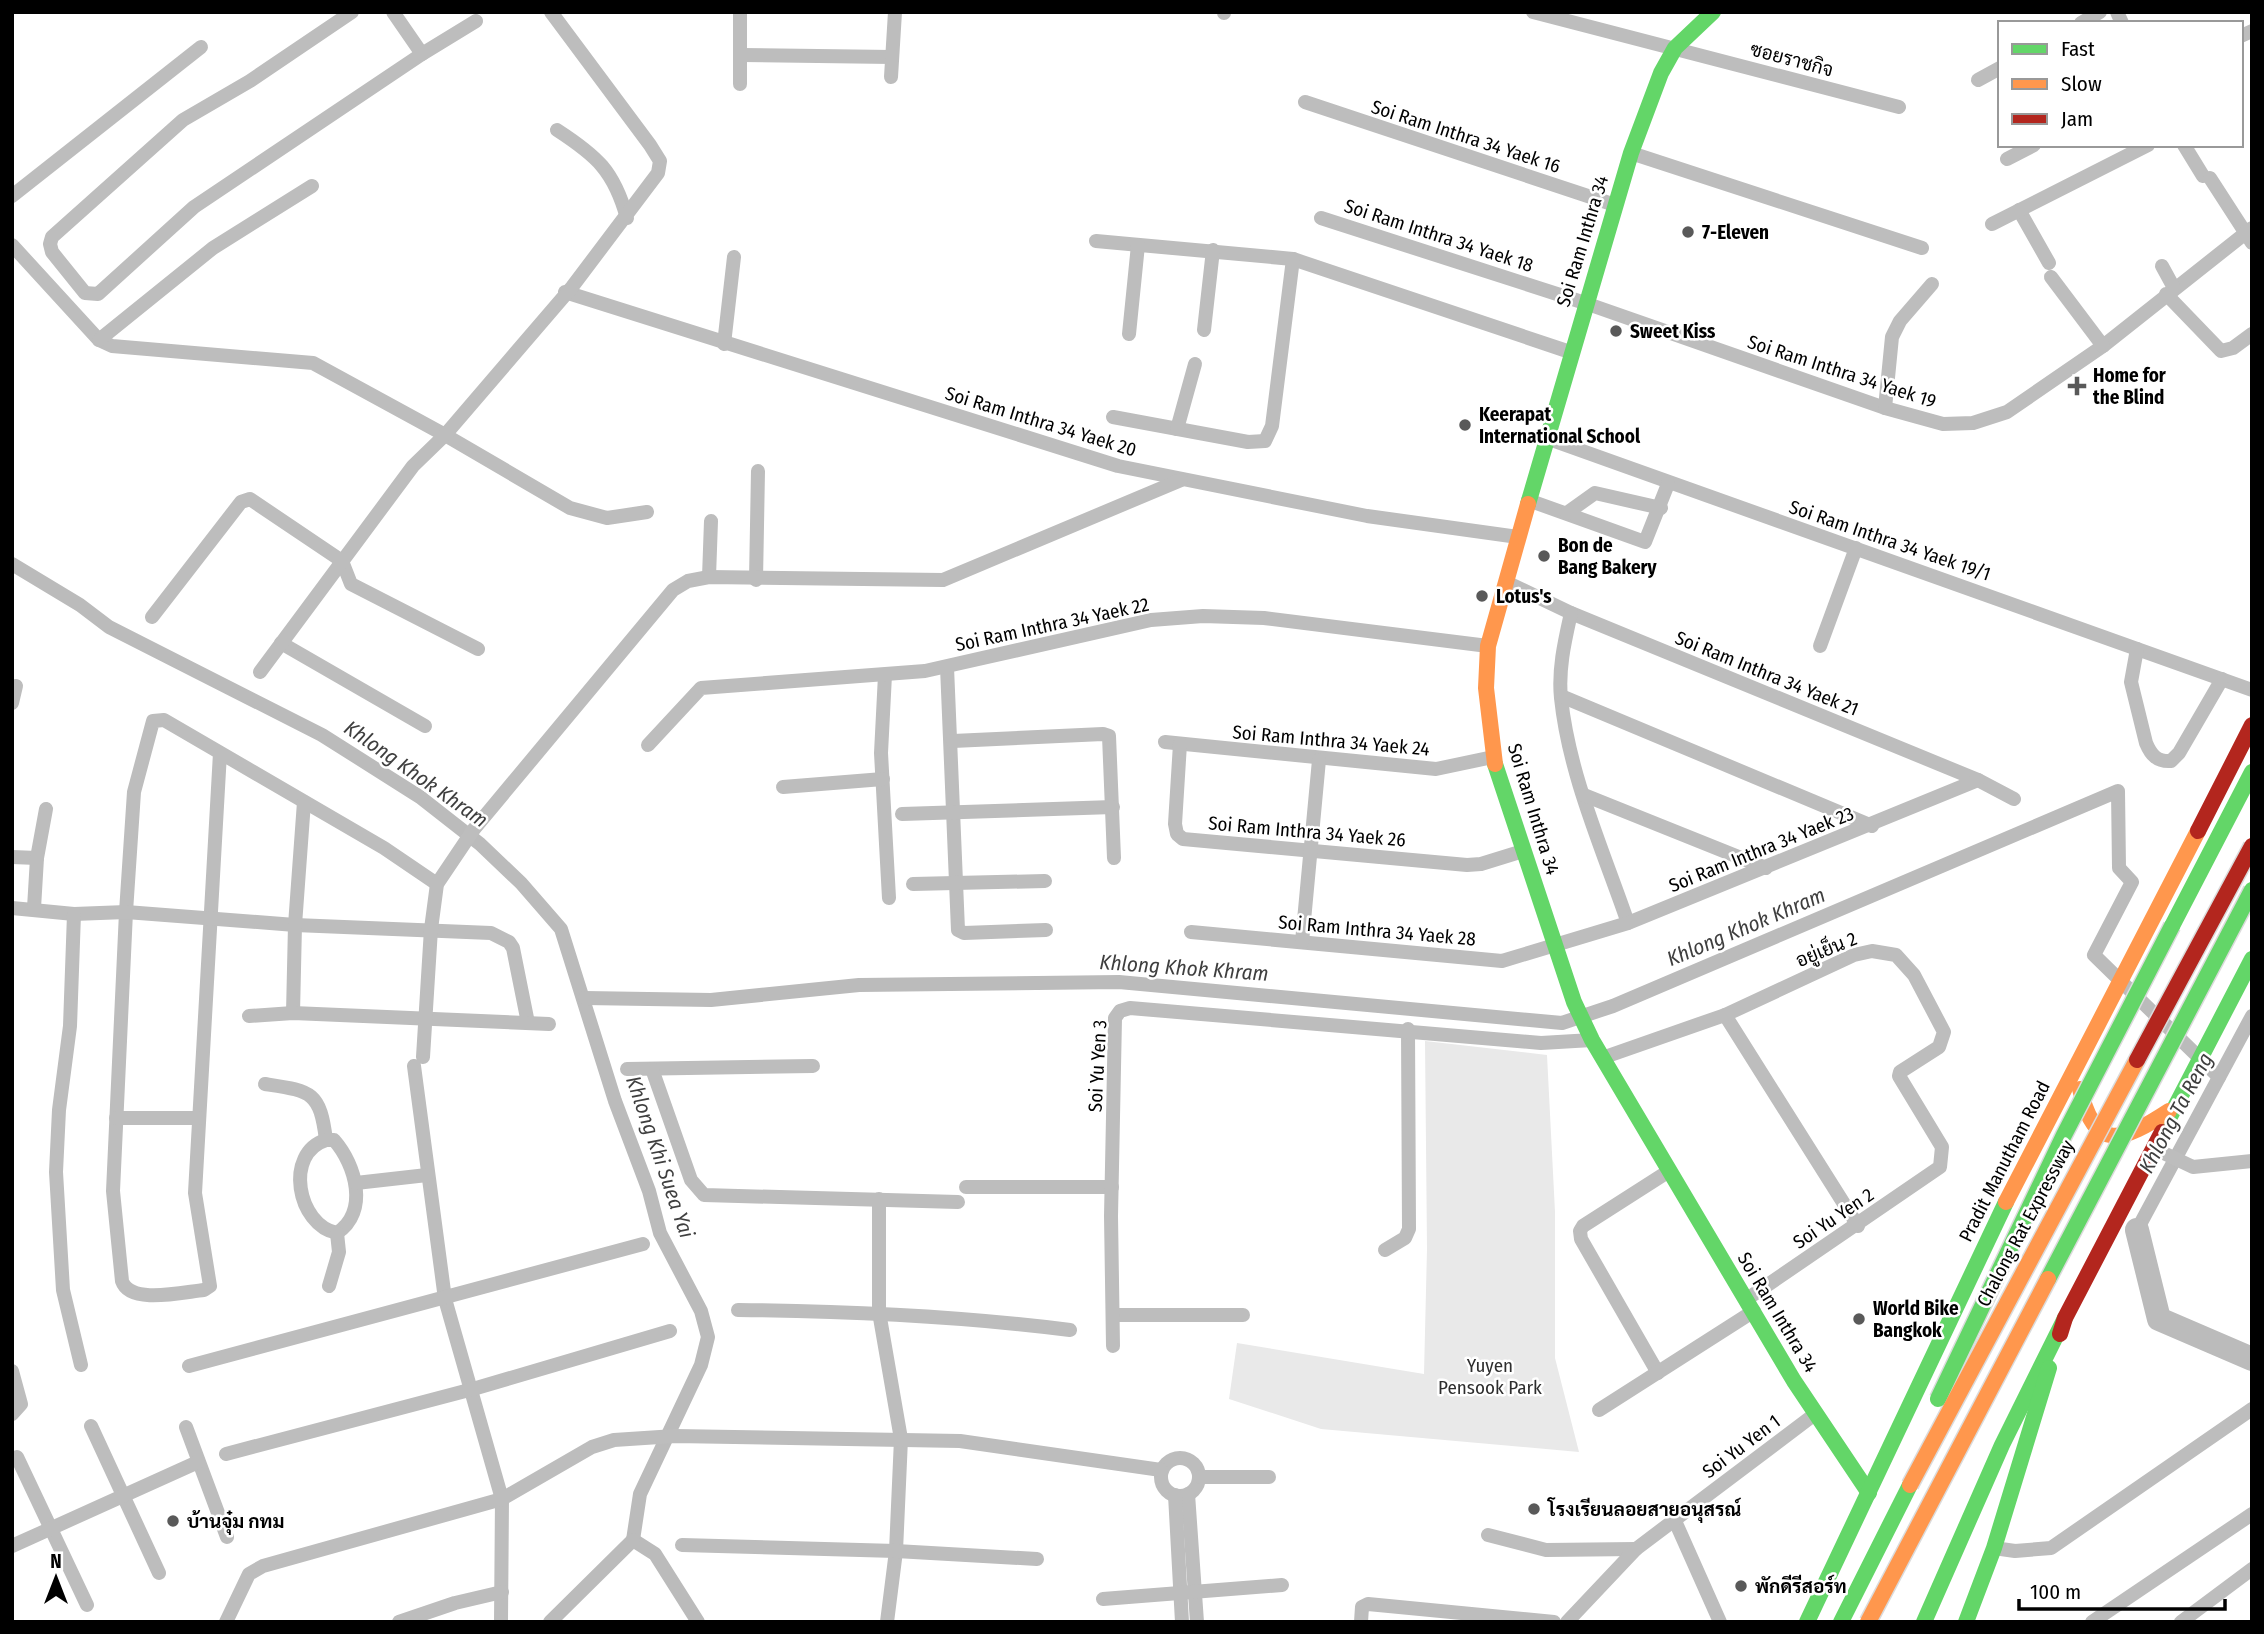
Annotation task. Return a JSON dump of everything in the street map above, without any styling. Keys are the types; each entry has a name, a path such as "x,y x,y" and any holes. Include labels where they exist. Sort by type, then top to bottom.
{"main road":[{"name":"Soi Ram Inthra 34","path":"1713,12 1675,48 1661,73 1631,153 1570,352 1488,646 1486,688 1493,757 1574,1002 1589,1033 1815,1414 1869,1493"},
{"name":"Pradit Manutham Road","path":"1807,1622 1978,1257 2252,726"},
{"path":"1910,1485 1920,1435 2052,1160 2252,772"},
{"name":"Chalong Rat Expressway","path":"1841,1622 1910,1485 2252,846"},
{"path":"1868,1622 2252,890"},
{"path":"1924,1622 2002,1445 2065,1318 2160,1152 2174,1107 2252,959"},
{"path":"2077,1063 2087,1115 2096,1128 2107,1134 2133,1135 2174,1107"},
{"path":"1966,1622 1994,1548 2065,1318"}],"street":[{"path":"352,12 250,81 183,120 52,237 52,252 85,293 98,294 194,208 422,54 476,21"},
{"path":"393,12 422,54"},
{"path":"260,672 413,466 445,435 627,218 658,173 660,161 551,12"},
{"path":"740,12 740,84"},
{"path":"891,76 895,12"},
{"name":"ซอยราชกิจ","path":"1533,12 1899,107"},
{"path":"2084,21 2100,12"},
{"path":"12,196 201,47"},
{"path":"742,55 892,57"},
{"path":"1978,80 1998,69"},
{"name":"Soi Ram Inthra 34 Yaek 16","path":"1305,102 1615,205"},
{"path":"557,130 591,152 605,167 627,218"},
{"path":"2007,159 2030,147"},
{"path":"1992,224 2144,147"},
{"path":"2185,147 2250,235"},
{"path":"1631,153 1922,248"},
{"path":"99,340 213,248 312,187"},
{"path":"2019,211 2050,270 2102,346"},
{"name":"Soi Ram Inthra 34 Yaek 18","path":"1321,218 1585,303"},
{"name":"Soi Ram Inthra 34 Yaek 19","path":"1585,303 1885,408 1943,424 1973,423 2007,412 2102,346 2170,291 2250,235"},
{"path":"1096,241 1293,259 1570,352"},
{"path":"12,245 99,340 115,346 313,363 445,435 570,508 607,518 647,512"},
{"path":"1129,334 1138,245"},
{"path":"1204,330 1213,250"},
{"path":"723,344 734,257"},
{"path":"1113,416 1248,442 1265,441 1269,435 1293,259"},
{"path":"2162,266 2170,291 2221,351 2233,348 2252,334"},
{"path":"1885,408 1892,337 1900,321 1932,284"},
{"name":"Soi Ram Inthra 34 Yaek 20","path":"565,292 723,344 1118,466 1367,516 1518,537"},
{"path":"1177,429 1195,364"},
{"name":"Soi Ram Inthra 34 Yaek 19/1","path":"1546,438 1668,484 1856,548 2252,690"},
{"path":"756,580 758,471"},
{"path":"501,1622 502,1499 445,1299 427,1175 418,1062 426,1019 430,929 437,884 471,835 673,590 688,581 709,578 943,580 1181,480"},
{"path":"1528,500 1645,542 1661,508 1668,484"},
{"path":"1567,513 1595,493 1661,508"},
{"path":"152,617 246,499 258,502 342,561 351,584 478,649"},
{"path":"709,578 710,521"},
{"path":"1820,646 1856,548"},
{"name":"Soi Ram Inthra 34 Yaek 21","path":"1506,582 1571,613 1978,780 2014,799"},
{"path":"1571,613 1562,654 1561,696 1570,750 1628,923"},
{"name":"Soi Ram Inthra 34 Yaek 22","path":"648,745 701,688 885,675 947,667 1151,620 1203,616 1264,618 1488,646"},
{"path":"281,643 425,726"},
{"path":"2137,649 2131,682 2146,743 2150,752 2164,762 2171,761 2179,753 2221,679"},
{"path":"947,667 956,812 958,930 962,933 1046,930"},
{"path":"885,675 881,753 889,898"},
{"path":"12,704 16,686"},
{"path":"1561,696 1872,826"},
{"path":"220,753 195,1193 210,1286 204,1290 139,1296 127,1291 122,1282 113,1191 134,792 150,725 157,720 164,720 304,802 437,884"},
{"path":"953,741 1103,734 1109,736 1114,858"},
{"name":"Soi Ram Inthra 34 Yaek 24","path":"1172,743 1319,760 1436,769 1493,757"},
{"name":"Soi Ram Inthra 34 Yaek 26","path":"1172,743 1175,824 1177,834 1184,839 1467,865 1481,864 1523,850"},
{"path":"1302,942 1319,760"},
{"path":"783,788 883,779"},
{"name":"Soi Ram Inthra 34 Yaek 23","path":"1557,947 1628,923 1872,826 1978,780"},
{"path":"1584,795 1766,868"},
{"path":"293,1013 295,925 304,802"},
{"path":"902,814 1113,807"},
{"path":"34,908 37,858 46,809"},
{"path":"12,856 37,858"},
{"path":"913,884 1045,881"},
{"path":"12,908 34,908 74,914 127,912 295,925 491,933 509,942 516,958 528,1023"},
{"path":"74,914 70,1027 59,1110 56,1172 63,1290 81,1365"},
{"name":"Soi Ram Inthra 34 Yaek 28","path":"1191,932 1502,961 1557,947"},
{"name":"อยู่เย็น 2","path":"1725,1015 1864,952 1888,953 1902,960 1914,975 1944,1032 1939,1046 1900,1072 1899,1076 1940,1143 1944,1154 1940,1167"},
{"name":"Soi Yu Yen 3","path":"1113,1346 1115,1018 1120,1011 1130,1008 1541,1043 1589,1033"},
{"path":"249,1016 293,1013 549,1024"},
{"path":"1602,1058 1725,1015 1858,1226"},
{"path":"1385,1250 1405,1238 1409,1229 1408,1030"},
{"path":"627,1069 813,1066"},
{"path":"652,1069 691,1181 704,1195 958,1202"},
{"path":"265,1084 296,1089 311,1096 320,1105 326,1140"},
{"path":"116,1118 199,1118"},
{"path":"326,1140 334,1140 344,1151 356,1182 353,1214 346,1226 337,1233 324,1230 311,1220 301,1188 306,1152 316,1143 326,1140"},
{"path":"2160,1152 2193,1167 2252,1161"},
{"name":"Soi Yu Yen 2","path":"1599,1410 1658,1373 1940,1167"},
{"path":"1658,1373 1581,1239 1580,1231 1583,1226 1669,1171"},
{"path":"356,1182 427,1175"},
{"path":"966,1187 1112,1187"},
{"path":"879,1199 879,1312 901,1439 896,1551 887,1622"},
{"path":"330,1286 339,1252 337,1233"},
{"path":"189,1367 643,1244"},
{"path":"738,1310 879,1312 975,1318 1070,1330"},
{"path":"1113,1315 1243,1315"},
{"path":"226,1454 472,1389 670,1331"},
{"path":"12,1371 21,1404 12,1414"},
{"path":"1994,1548 2015,1551 2051,1548 2252,1409"},
{"name":"Soi Yu Yen 1","path":"1567,1622 1636,1549 1815,1414"},
{"path":"90,1426 121,1497 159,1573"},
{"path":"186,1427 227,1537"},
{"path":"226,1622 249,1574 263,1566 502,1499 592,1447 614,1440 675,1436 960,1441 1161,1471"},
{"path":"17,1457 87,1605"},
{"path":"1183,1457 1198,1468 1200,1477 1197,1487 1182,1495 1163,1486 1161,1471 1166,1462 1183,1457"},
{"path":"12,1546 198,1462"},
{"path":"1200,1477 1269,1477"},
{"path":"1182,1495 1197,1622"},
{"path":"1182,1495 1179,1593 1182,1622"},
{"path":"2092,1622 2252,1514"},
{"path":"1675,1521 1720,1622"},
{"path":"1489,1535 1546,1550 1636,1549"},
{"path":"682,1545 896,1551 1037,1559"},
{"path":"2181,1622 2252,1569"},
{"path":"1103,1599 1282,1585"},
{"path":"399,1622 455,1602 502,1592"},
{"path":"1361,1622 1362,1607 1368,1604 1554,1622"}],"green space":[{"name":"Yuyen Pensook Park","path":"1425,1041 1547,1055 1555,1212 1555,1358 1579,1452 1321,1429 1229,1399 1237,1343 1424,1374 1427,1249"}],"waterway":[{"name":"Khlong Khok Khram","path":"12,564 80,605 109,627 322,735 420,797 480,844 521,883 561,929 615,1101 649,1191 660,1233 701,1311 708,1337 701,1365 640,1494 633,1540"},
{"name":"Khlong Khok Khram","path":"585,998 711,1000 859,985 1119,982 1562,1023 1613,1006 2118,791 2119,868 2132,882 2094,955 2219,1077"},
{"name":"Khlong Ta Reng","path":"2137,1230 2252,1016"},
{"path":"2137,1230 2159,1319 2252,1359"},
{"name":"Khlong Khi Suea Yai","path":"633,1540 655,1554 698,1622"},
{"path":"550,1622 633,1540"}],"traffic: fast":[{"path":"1528,504 1631,153 1661,73 1675,48 1713,12"},
{"path":"1495,764 1574,1002 1592,1040 1794,1381 1869,1493"},
{"path":"2172,926 2252,772"},
{"path":"2048,1279 2252,890"},
{"path":"1938,1399 2064,1135 2172,926"},
{"path":"2162,1132 2252,959"},
{"path":"1807,1622 2006,1202"},
{"path":"1924,1622 2002,1445 2065,1318"},
{"path":"1966,1622 1994,1548 2049,1368"},
{"path":"1841,1622 1910,1485"}],"traffic: slow":[{"path":"1495,764 1486,688 1488,646 1528,504"},
{"path":"2006,1202 2198,831"},
{"path":"1910,1485 2137,1060"},
{"path":"2080,1089 2086,1110 2094,1124 2113,1136 2138,1129 2169,1111"},
{"path":"1868,1622 2048,1279"}],"traffic: jam":[{"path":"2198,831 2252,725"},
{"path":"2137,1060 2252,846"},
{"path":"2060,1334 2065,1318 2162,1132"}],"place":[{"name":"7-Eleven","path":"1688,232"},
{"name":"Sweet Kiss","path":"1616,331"},
{"name":"Home for the Blind","path":"2077,386"},
{"name":"Keerapat International School","path":"1465,425"},
{"name":"Bon de Bang Bakery","path":"1544,556"},
{"name":"Lotus's","path":"1482,596"},
{"name":"World Bike Bangkok","path":"1859,1319"},
{"name":"โรงเรียนลอยสายอนุสรณ์","path":"1534,1509"},
{"name":"บ้านจุ๋ม กทม","path":"173,1521"},
{"name":"พักดีรีสอร์ท","path":"1741,1586"}]}
